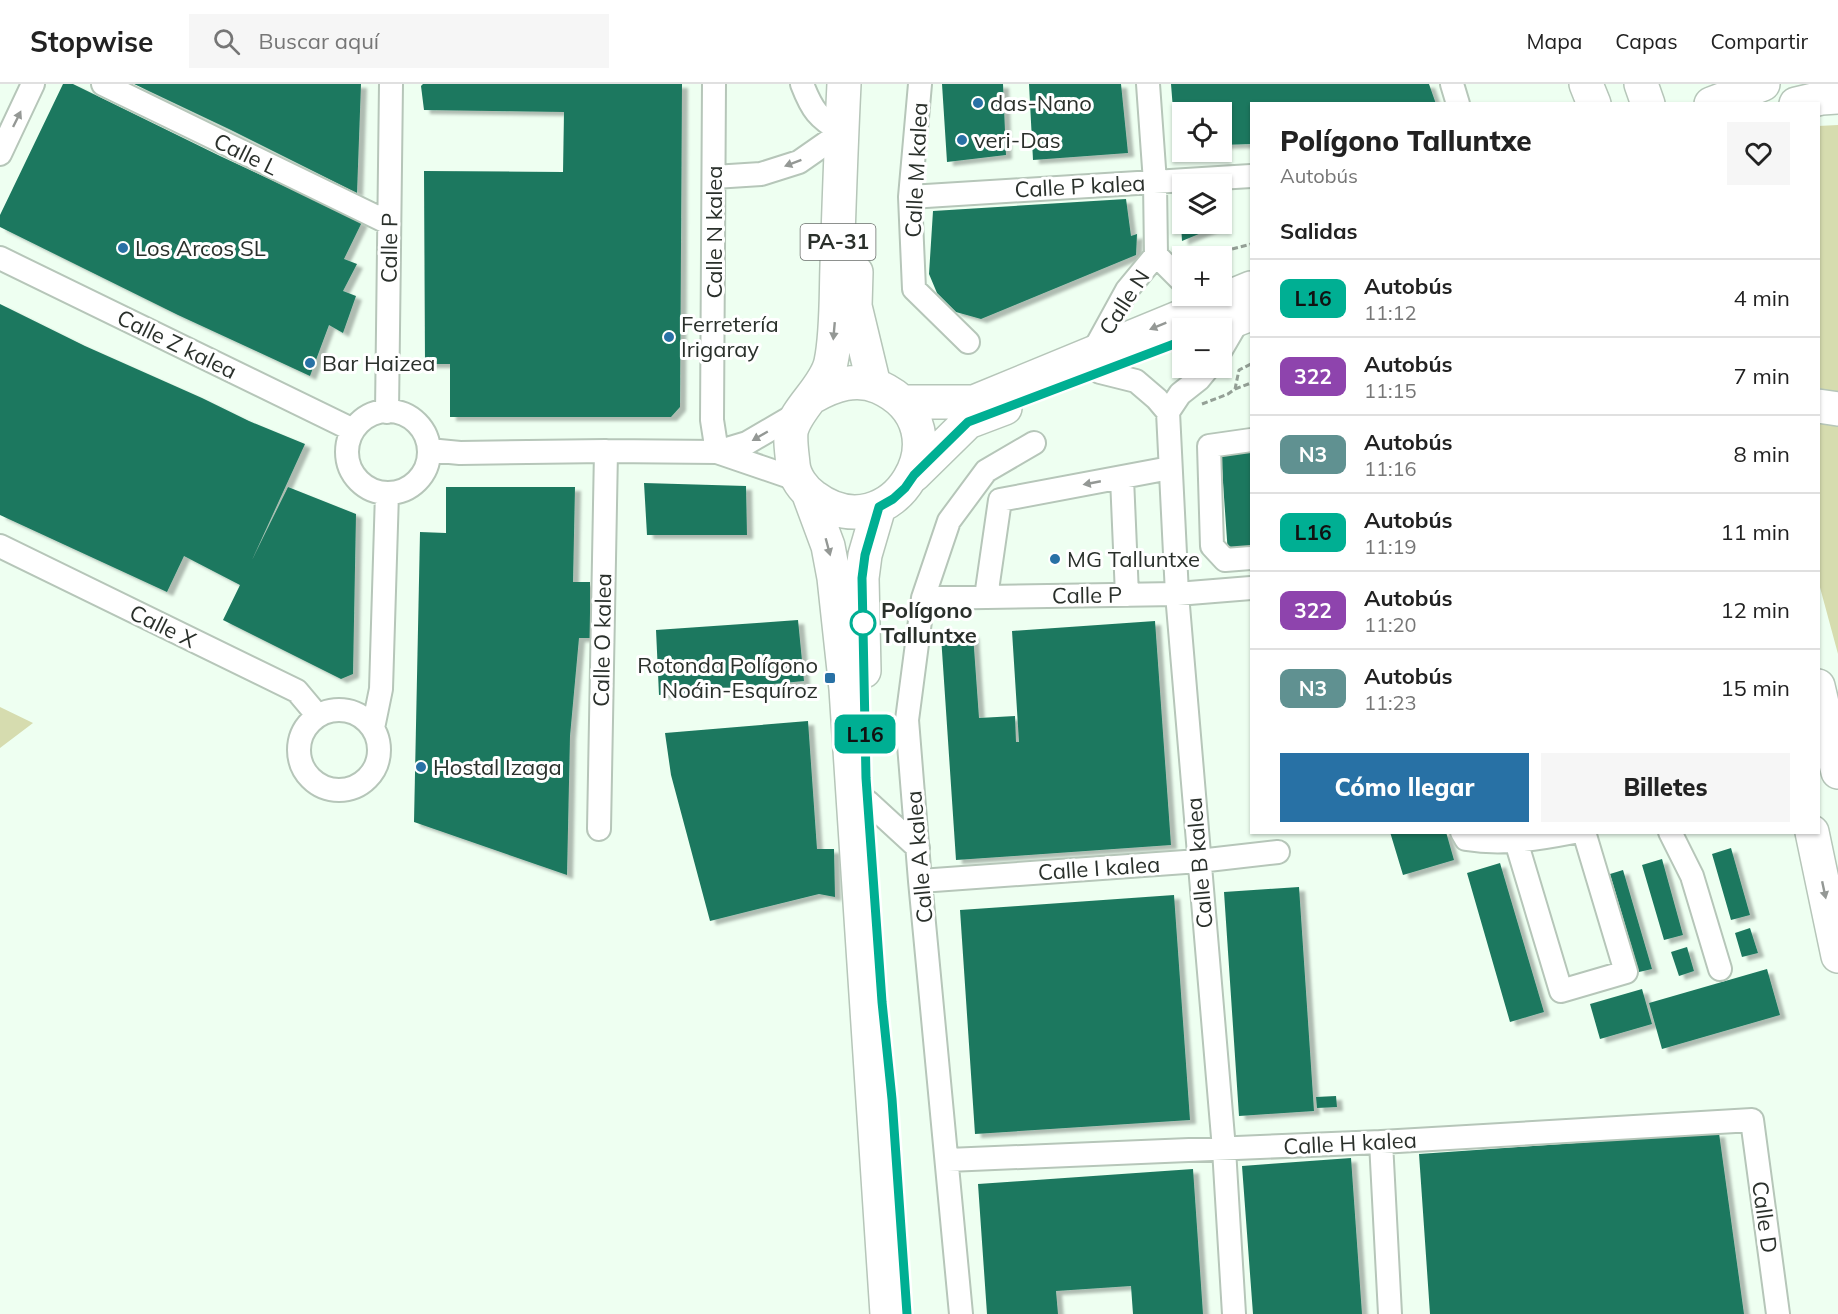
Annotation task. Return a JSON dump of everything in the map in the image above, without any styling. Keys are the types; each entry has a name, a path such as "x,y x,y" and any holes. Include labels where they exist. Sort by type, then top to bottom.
{"highway":[{"name":"PA-31","path":"844,84 836,308 831,363 791,432 793,467 828,546 834,578 846,689 887,1314"},
{"path":"863,84 858,162 855,306 874,385"},
{"path":"1586,84 1593,102"},
{"path":"1625,84 1631,102"},
{"path":"1641,84 1647,102"},
{"path":"1716,102 1763,84"},
{"path":"1805,102 1838,97"},
{"path":"902,402 974,402 1097,362 1235,308"},
{"path":"803,486 823,504 841,510 861,512 879,507 893,499 905,488 914,475 968,422 1097,362 1172,343"},
{"path":"807,404 833,386 854,382 874,385 889,392 902,402 913,418 919,436 919,456 914,475"},
{"path":"1820,405 1838,409"},
{"path":"879,507 865,555 862,578 868,802 907,1314"},
{"path":"1820,695 1838,772"},
{"path":"1812,834 1838,956"}],"street":[{"path":"0,154 33,84"},
{"name":"Calle L","path":"103,84 389,223"},
{"name":"Calle P","path":"387,412 391,84"},
{"name":"Calle N kalea","path":"714,84 712,420 717,452"},
{"path":"714,177 761,174 800,162 842,132 822,120 808,102 802,84"},
{"name":"Calle M kalea","path":"920,84 910,196 914,289 968,342"},
{"path":"1148,84 1155,182 1156,255"},
{"path":"1452,84 1457,102"},
{"name":"Calle P kalea","path":"910,196 1250,176"},
{"name":"Calle N","path":"1097,362 1127,290 1156,255 1172,271"},
{"name":"Calle Z kalea","path":"0,258 353,430"},
{"path":"1097,362 1136,381 1168,412 1179,394 1200,378"},
{"path":"429,450 460,453 717,452 747,443 807,404"},
{"path":"387,412 398,412 414,420 424,434 429,450 422,476 406,488 387,493 370,489 356,478 348,463 347,446 353,430 365,418 387,412"},
{"name":"Calle B kalea","path":"1168,412 1177,594 1224,1149 1234,1314"},
{"path":"1223,590 1225,560 1212,546 1209,446 1250,440"},
{"name":"Calle A kalea","path":"961,1314 920,881 908,720 923,598 949,521 986,471 1034,442"},
{"name":"Calle O kalea","path":"599,829 606,451"},
{"path":"717,452 803,486"},
{"path":"986,597 1000,500 1170,468"},
{"path":"1122,478 1127,595"},
{"path":"373,728 381,689 387,493"},
{"name":"Calle X","path":"0,546 297,691 318,716"},
{"path":"1225,560 1250,558"},
{"name":"Calle P","path":"923,598 1177,594 1250,588"},
{"path":"328,711 348,711 358,714 373,728 378,741 379,754 376,767 368,778 357,786 330,789 318,784 308,775 300,756 302,736 308,724 318,716 328,711"},
{"path":"868,802 918,848"},
{"path":"1463,834 1467,839 1486,842 1516,841 1561,834"},
{"path":"1516,841 1562,991 1626,972 1585,834"},
{"path":"1671,834 1692,876 1720,969"},
{"name":"Calle I kalea","path":"920,881 1199,861 1278,852"},
{"name":"Calle H kalea","path":"948,1160 1381,1142 1752,1120"},
{"name":"Calle D","path":"1752,1120 1778,1314"},
{"path":"1381,1142 1390,1314"}],"path":[{"path":"1232,249 1250,244"},
{"path":"1235,389 1239,370 1250,364"},
{"path":"1198,406 1250,383"}],"green space":[{"path":"1838,125 1838,393 1829,393 1820,388 1820,126"},
{"path":"1820,415 1838,419 1838,654 1820,587"},
{"path":"0,707 33,723 0,748"}],"building":[{"path":"63,84 73,84 362,222 344,259 357,264 343,291 356,296 343,333 329,325 310,376 178,315 0,227 0,215"},
{"path":"134,84 361,84 357,193 231,130"},
{"path":"423,84 682,84 680,407 671,417 450,417 450,364 425,364 424,171 563,172 564,112 424,110 421,86"},
{"path":"942,84 1003,84 1006,155 947,162"},
{"path":"1029,84 1121,84 1128,153 1033,160"},
{"path":"1171,84 1429,84 1435,102 1250,102 1250,144 1232,145 1232,102 1172,102"},
{"path":"1126,199 1131,236 1137,234 1136,255 981,319 956,312 937,293 929,274 933,211"},
{"path":"1182,234 1199,234 1182,241"},
{"path":"0,304 85,346 305,444 252,560 288,487 356,514 353,674 341,679 223,620 240,585 184,556 167,592 0,515"},
{"path":"1250,452 1250,552 1228,554 1221,454"},
{"path":"644,483 746,486 747,535 647,535"},
{"path":"446,487 575,487 573,582 590,582 590,638 579,638 570,736 567,875 414,822 420,532 446,533"},
{"path":"798,620 804,681 659,695 656,630"},
{"path":"1155,621 1171,845 956,860 941,636 973,634 979,718 1015,716 1016,742 1019,742 1012,631"},
{"path":"808,721 817,849 834,849 835,897 819,894 710,921 671,775 665,733"},
{"path":"1391,834 1447,834 1454,860 1403,875"},
{"path":"1731,848 1750,915 1731,920 1712,854"},
{"path":"1662,859 1683,935 1664,940 1642,865"},
{"path":"1500,863 1544,1012 1510,1022 1467,873"},
{"path":"1623,870 1652,969 1639,972 1610,874"},
{"path":"1299,887 1314,1111 1239,1116 1224,892"},
{"path":"1174,895 1190,1120 975,1134 960,910"},
{"path":"1750,928 1758,953 1742,957 1735,933"},
{"path":"1687,947 1694,971 1679,976 1671,952"},
{"path":"1767,969 1780,1015 1662,1049 1649,1003"},
{"path":"1642,989 1652,1024 1600,1039 1590,1004"},
{"path":"1336,1096 1337,1107 1317,1108 1316,1097"},
{"path":"1719,1133 1744,1314 1430,1314 1419,1154"},
{"path":"1351,1158 1362,1314 1253,1314 1242,1166"},
{"path":"1193,1169 1203,1314 1133,1314 1131,1286 1056,1291 1058,1314 987,1314 978,1184"}],"bus line":[{"name":"L16","path":"907,1314 866,778 862,578 865,555 879,507 893,499 905,488 914,475 968,422 1172,345"}],"place":[{"name":"das-Nano","path":"978,103"},
{"name":"veri-Das","path":"962,140"},
{"name":"Los Arcos SL","path":"123,248"},
{"name":"Ferretería Irigaray","path":"669,337"},
{"name":"Bar Haizea","path":"310,363"},
{"name":"MG Talluntxe","path":"1055,559"},
{"name":"Polígono Talluntxe","path":"863,623"},
{"name":"Rotonda Polígono Noáin-Esquíroz","path":"830,678"},
{"name":"Hostal Izaga","path":"421,767"}]}
